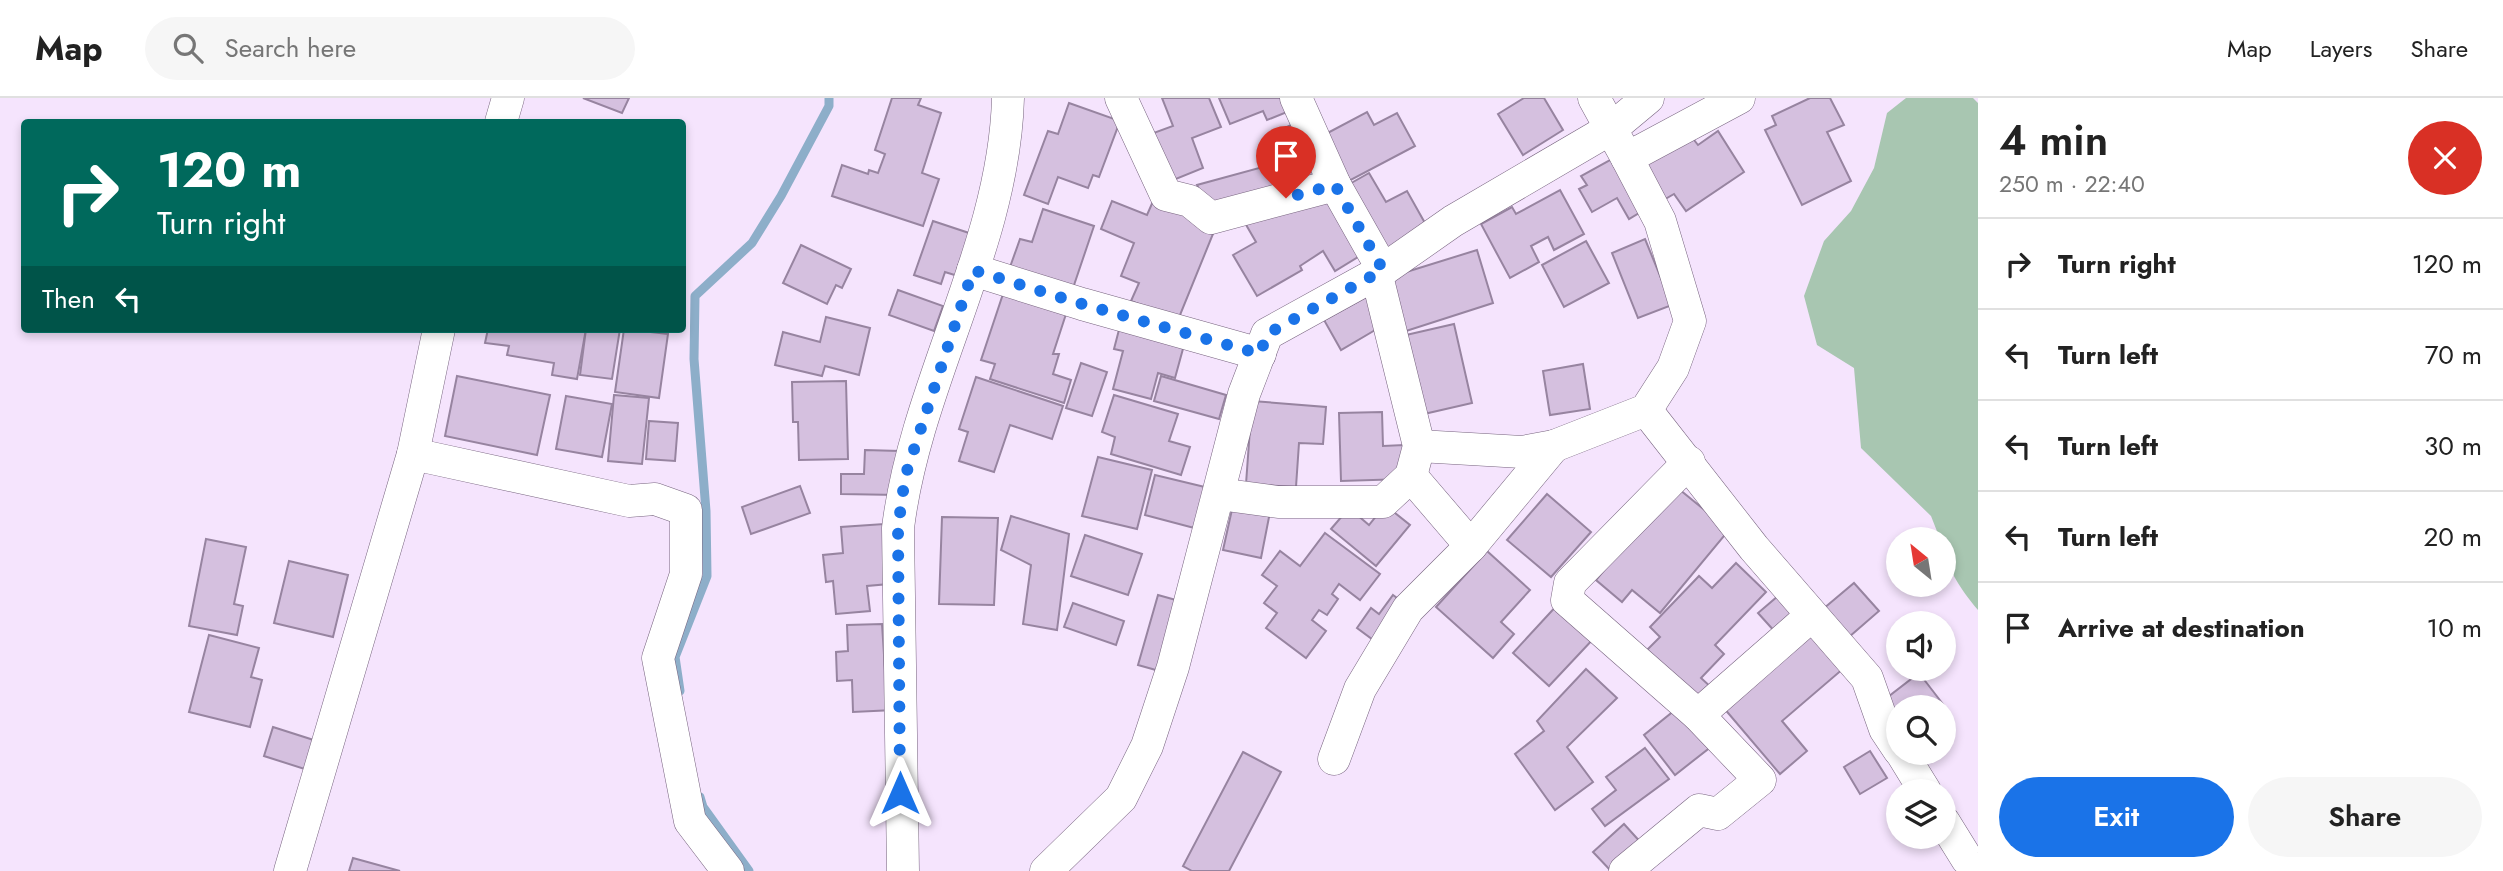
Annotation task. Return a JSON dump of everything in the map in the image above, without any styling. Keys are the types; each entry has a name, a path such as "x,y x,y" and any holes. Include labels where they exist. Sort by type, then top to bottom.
{"street":[{"path":"502,119 509,98"},
{"path":"903,871 900,820 898,528 905,477 973,270 1006,142 1008,98"},
{"path":"1121,98 1166,195 1190,201 1211,218 1335,185"},
{"path":"1219,494 1278,502 1383,502 1410,476 1419,446 1380,271 1335,185 1296,98"},
{"path":"1419,446 1522,452 1554,446 1646,410 1673,368 1689,321 1660,221 1594,98"},
{"path":"1046,871 1121,798 1147,746 1173,667 1244,394 1267,334 1380,271 1453,221 1612,128 1648,98"},
{"path":"1627,158 1739,98"},
{"path":"973,270 1260,354"},
{"path":"290,871 413,454 438,333"},
{"path":"1646,410 1811,616 1867,678 1886,730"},
{"path":"1334,759 1360,689 1408,609 1471,546 1554,446"},
{"path":"413,454 629,501 654,499 686,510 686,574 658,658 690,821 728,871"},
{"path":"1625,871 1699,810 1718,814 1760,780 1698,715 1567,600 1570,583 1689,462"},
{"path":"1410,476 1471,546"},
{"path":"1698,715 1811,616"},
{"path":"1956,841 1967,859 1978,868"}],"green space":[{"path":"1906,98 1973,98 1978,103 1978,610 1956,579 1956,527 1935,527 1931,516 1861,448 1854,368 1817,345 1804,296 1824,241 1851,211 1874,168 1887,113"}],"building":[{"path":"583,98 629,98 622,113"},
{"path":"892,98 921,98 918,105 941,113 922,173 939,179 923,226 832,196 842,165 868,174 869,170 878,173 885,154 875,150"},
{"path":"1162,98 1209,98 1221,127 1192,138 1203,168 1166,183 1148,135 1173,126"},
{"path":"1219,98 1287,98 1292,110 1267,120 1263,111 1230,124"},
{"path":"1524,98 1544,98 1563,130 1523,155 1498,114"},
{"path":"1810,98 1830,98 1844,125 1827,132 1851,181 1802,205 1765,130 1776,125 1772,116"},
{"path":"1069,103 1120,121 1099,177 1093,175 1088,188 1058,177 1048,204 1024,195 1048,131 1058,134"},
{"path":"1367,112 1374,125 1397,113 1415,146 1345,183 1320,137"},
{"path":"1295,123 1327,181 1210,213 1197,185 1285,161 1270,135"},
{"path":"1687,131 1698,145 1718,131 1744,172 1686,211 1674,194 1660,202 1640,159"},
{"path":"1619,155 1649,207 1629,219 1617,198 1592,212 1579,189 1587,185 1581,176"},
{"path":"1369,173 1386,202 1407,191 1430,232 1387,257 1346,186"},
{"path":"1560,190 1584,234 1554,250 1548,237 1531,246 1539,262 1510,278 1481,224 1512,207 1516,214"},
{"path":"1326,192 1363,254 1335,271 1323,251 1300,266 1302,270 1257,296 1233,255 1256,242 1245,223"},
{"path":"1154,199 1217,224 1178,320 1131,301 1139,283 1121,276 1134,243 1101,229 1112,201 1147,215"},
{"path":"1043,209 1094,226 1073,288 1010,267 1020,239 1032,242"},
{"path":"933,221 975,235 961,277 945,272 941,284 914,275"},
{"path":"1645,239 1672,305 1638,318 1612,253"},
{"path":"1586,241 1609,283 1564,307 1542,265"},
{"path":"801,245 851,269 842,288 836,285 827,304 783,283"},
{"path":"1477,250 1493,303 1403,332 1387,278"},
{"path":"898,290 943,306 934,331 889,315"},
{"path":"1004,291 1067,311 1053,354 1059,354 1053,374 1071,380 1064,403 990,379 995,364 981,360"},
{"path":"1366,297 1382,326 1341,350 1324,320"},
{"path":"826,317 870,328 859,375 825,366 822,376 775,365 783,332 820,342"},
{"path":"1121,322 1184,345 1175,378 1158,373 1151,399 1113,389 1123,351 1114,349"},
{"path":"1454,324 1472,403 1424,414 1406,335"},
{"path":"487,333 585,333 577,379 552,375 554,363 507,355 509,346 485,343"},
{"path":"585,333 619,333 612,379 580,375"},
{"path":"623,333 668,334 659,398 615,392"},
{"path":"1081,363 1107,372 1092,416 1066,408"},
{"path":"1583,364 1590,409 1550,415 1543,371"},
{"path":"457,376 550,395 537,455 445,436"},
{"path":"1161,376 1226,395 1219,419 1154,401"},
{"path":"976,377 1063,406 1052,439 1010,425 994,472 959,461 968,432 959,429"},
{"path":"846,381 848,459 799,460 798,422 793,422 792,382"},
{"path":"614,395 649,398 642,464 608,461"},
{"path":"1114,395 1178,414 1169,441 1190,447 1181,475 1111,454 1115,437 1102,432"},
{"path":"566,396 612,404 602,457 556,449"},
{"path":"1252,401 1326,407 1323,444 1299,443 1296,487 1246,484"},
{"path":"1382,412 1383,446 1404,445 1405,479 1341,481 1339,413"},
{"path":"649,421 678,423 675,461 646,459"},
{"path":"865,450 899,451 898,495 841,494 841,474 864,474"},
{"path":"1098,457 1152,470 1137,529 1082,516"},
{"path":"1155,475 1209,488 1198,529 1145,515"},
{"path":"1674,485 1729,530 1660,613 1632,590 1622,602 1596,580"},
{"path":"800,486 810,513 751,534 742,507"},
{"path":"1547,494 1591,532 1551,577 1507,540"},
{"path":"1233,505 1270,512 1261,558 1223,550"},
{"path":"1385,505 1410,525 1376,566 1331,529 1349,508 1369,525"},
{"path":"1011,516 1069,534 1057,630 1023,624 1031,565 1001,550"},
{"path":"942,517 998,518 994,605 939,604"},
{"path":"884,524 889,584 867,586 870,611 836,614 833,581 826,582 823,555 843,553 841,527"},
{"path":"1325,533 1380,574 1360,600 1339,584 1332,594 1338,599 1327,615 1319,610 1312,620 1326,631 1306,658 1266,628 1277,613 1264,603 1277,586 1262,575 1280,551 1300,566"},
{"path":"1085,535 1142,554 1128,595 1071,576"},
{"path":"206,539 246,547 234,604 243,606 237,635 189,626"},
{"path":"1487,551 1530,590 1501,622 1514,634 1493,658 1436,607"},
{"path":"289,561 348,575 333,637 274,623"},
{"path":"1736,563 1766,592 1715,645 1724,654 1701,678 1713,689 1696,707 1642,655 1660,637 1650,627 1699,576 1712,588"},
{"path":"1854,583 1879,611 1842,643 1817,614"},
{"path":"1158,595 1183,602 1163,672 1138,665"},
{"path":"1393,595 1408,606 1380,645 1357,628 1371,608 1379,614"},
{"path":"1778,596 1796,618 1777,634 1758,613"},
{"path":"1560,602 1596,636 1549,686 1513,653"},
{"path":"1073,603 1124,621 1116,645 1064,627"},
{"path":"882,624 885,670 894,710 853,712 852,680 837,681 836,652 848,651 847,625"},
{"path":"1807,626 1844,668 1782,721 1807,751 1780,774 1723,707"},
{"path":"209,635 259,648 251,677 262,680 250,727 189,712"},
{"path":"1586,669 1617,698 1567,747 1593,782 1555,810 1515,754 1544,731 1537,721"},
{"path":"1909,681 1925,681 1936,695 1890,695"},
{"path":"1680,706 1712,746 1675,775 1644,735"},
{"path":"273,727 323,743 314,772 264,756"},
{"path":"1645,748 1669,779 1605,826 1592,809 1616,790 1606,777"},
{"path":"1870,751 1887,778 1860,794 1844,767"},
{"path":"1243,752 1281,772 1229,871 1192,871 1183,866"},
{"path":"1624,824 1643,845 1611,871 1593,852"},
{"path":"353,858 400,871 349,871"}],"waterway":[{"path":"680,691 675,657 707,576 706,511 694,359 695,296 752,243 781,196 829,106 829,98"},
{"path":"700,797 703,807 749,871"}],"route":[{"path":"900,793 898,528 905,477 973,270 1260,354 1267,334 1383,270 1335,185 1286,198"}]}
